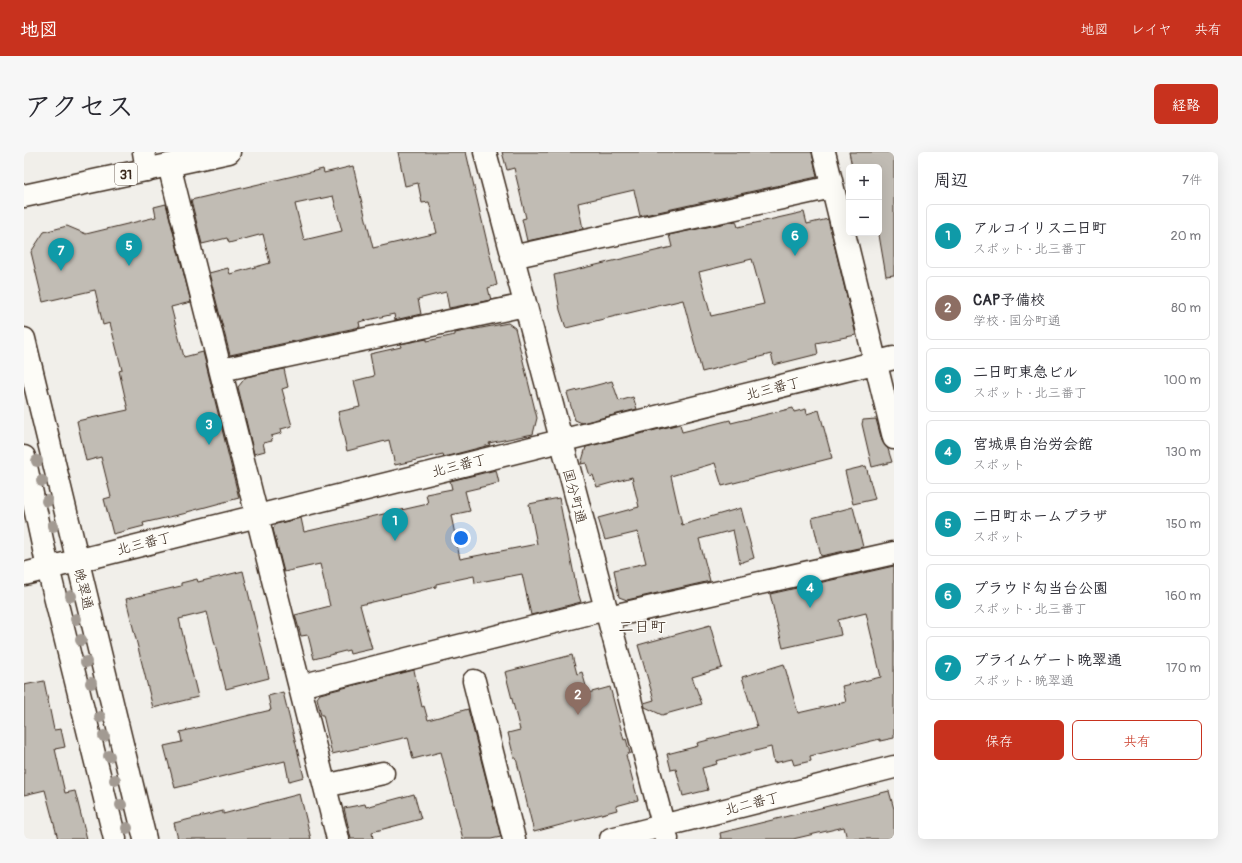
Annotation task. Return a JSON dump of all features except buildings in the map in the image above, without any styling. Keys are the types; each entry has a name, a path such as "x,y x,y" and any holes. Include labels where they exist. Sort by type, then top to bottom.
{"street":[{"name":"31","path":"24,196 146,161 169,165 229,152"},
{"name":"国分町通","path":"485,152 665,832"},
{"path":"824,152 832,187 885,360 894,438"},
{"path":"169,165 258,515 338,839"},
{"path":"512,256 832,187"},
{"path":"221,370 525,305"},
{"name":"晩翠通","path":"24,339 145,839"},
{"name":"北三番丁","path":"24,574 885,360"},
{"name":"晩翠通","path":"24,457 48,568 115,839"},
{"path":"300,686 607,613 894,553"},
{"path":"474,681 514,839"},
{"name":"北二番丁","path":"611,839 665,832 894,767"},
{"path":"325,786 383,773"}],"place":[{"name":"プラウド勾当台公園","path":"795,256"},
{"name":"二日町ホームプラザ","path":"129,266"},
{"name":"プライムゲート晩翠通","path":"61,271"},
{"name":"二日町東急ビル","path":"209,445"},
{"name":"アルコイリス二日町","path":"395,541"},
{"name":"宮城県自治労会館","path":"810,608"},
{"name":"CAP予備校","path":"578,715"}],"district":[{"name":"二日町","path":"642,626"}]}
